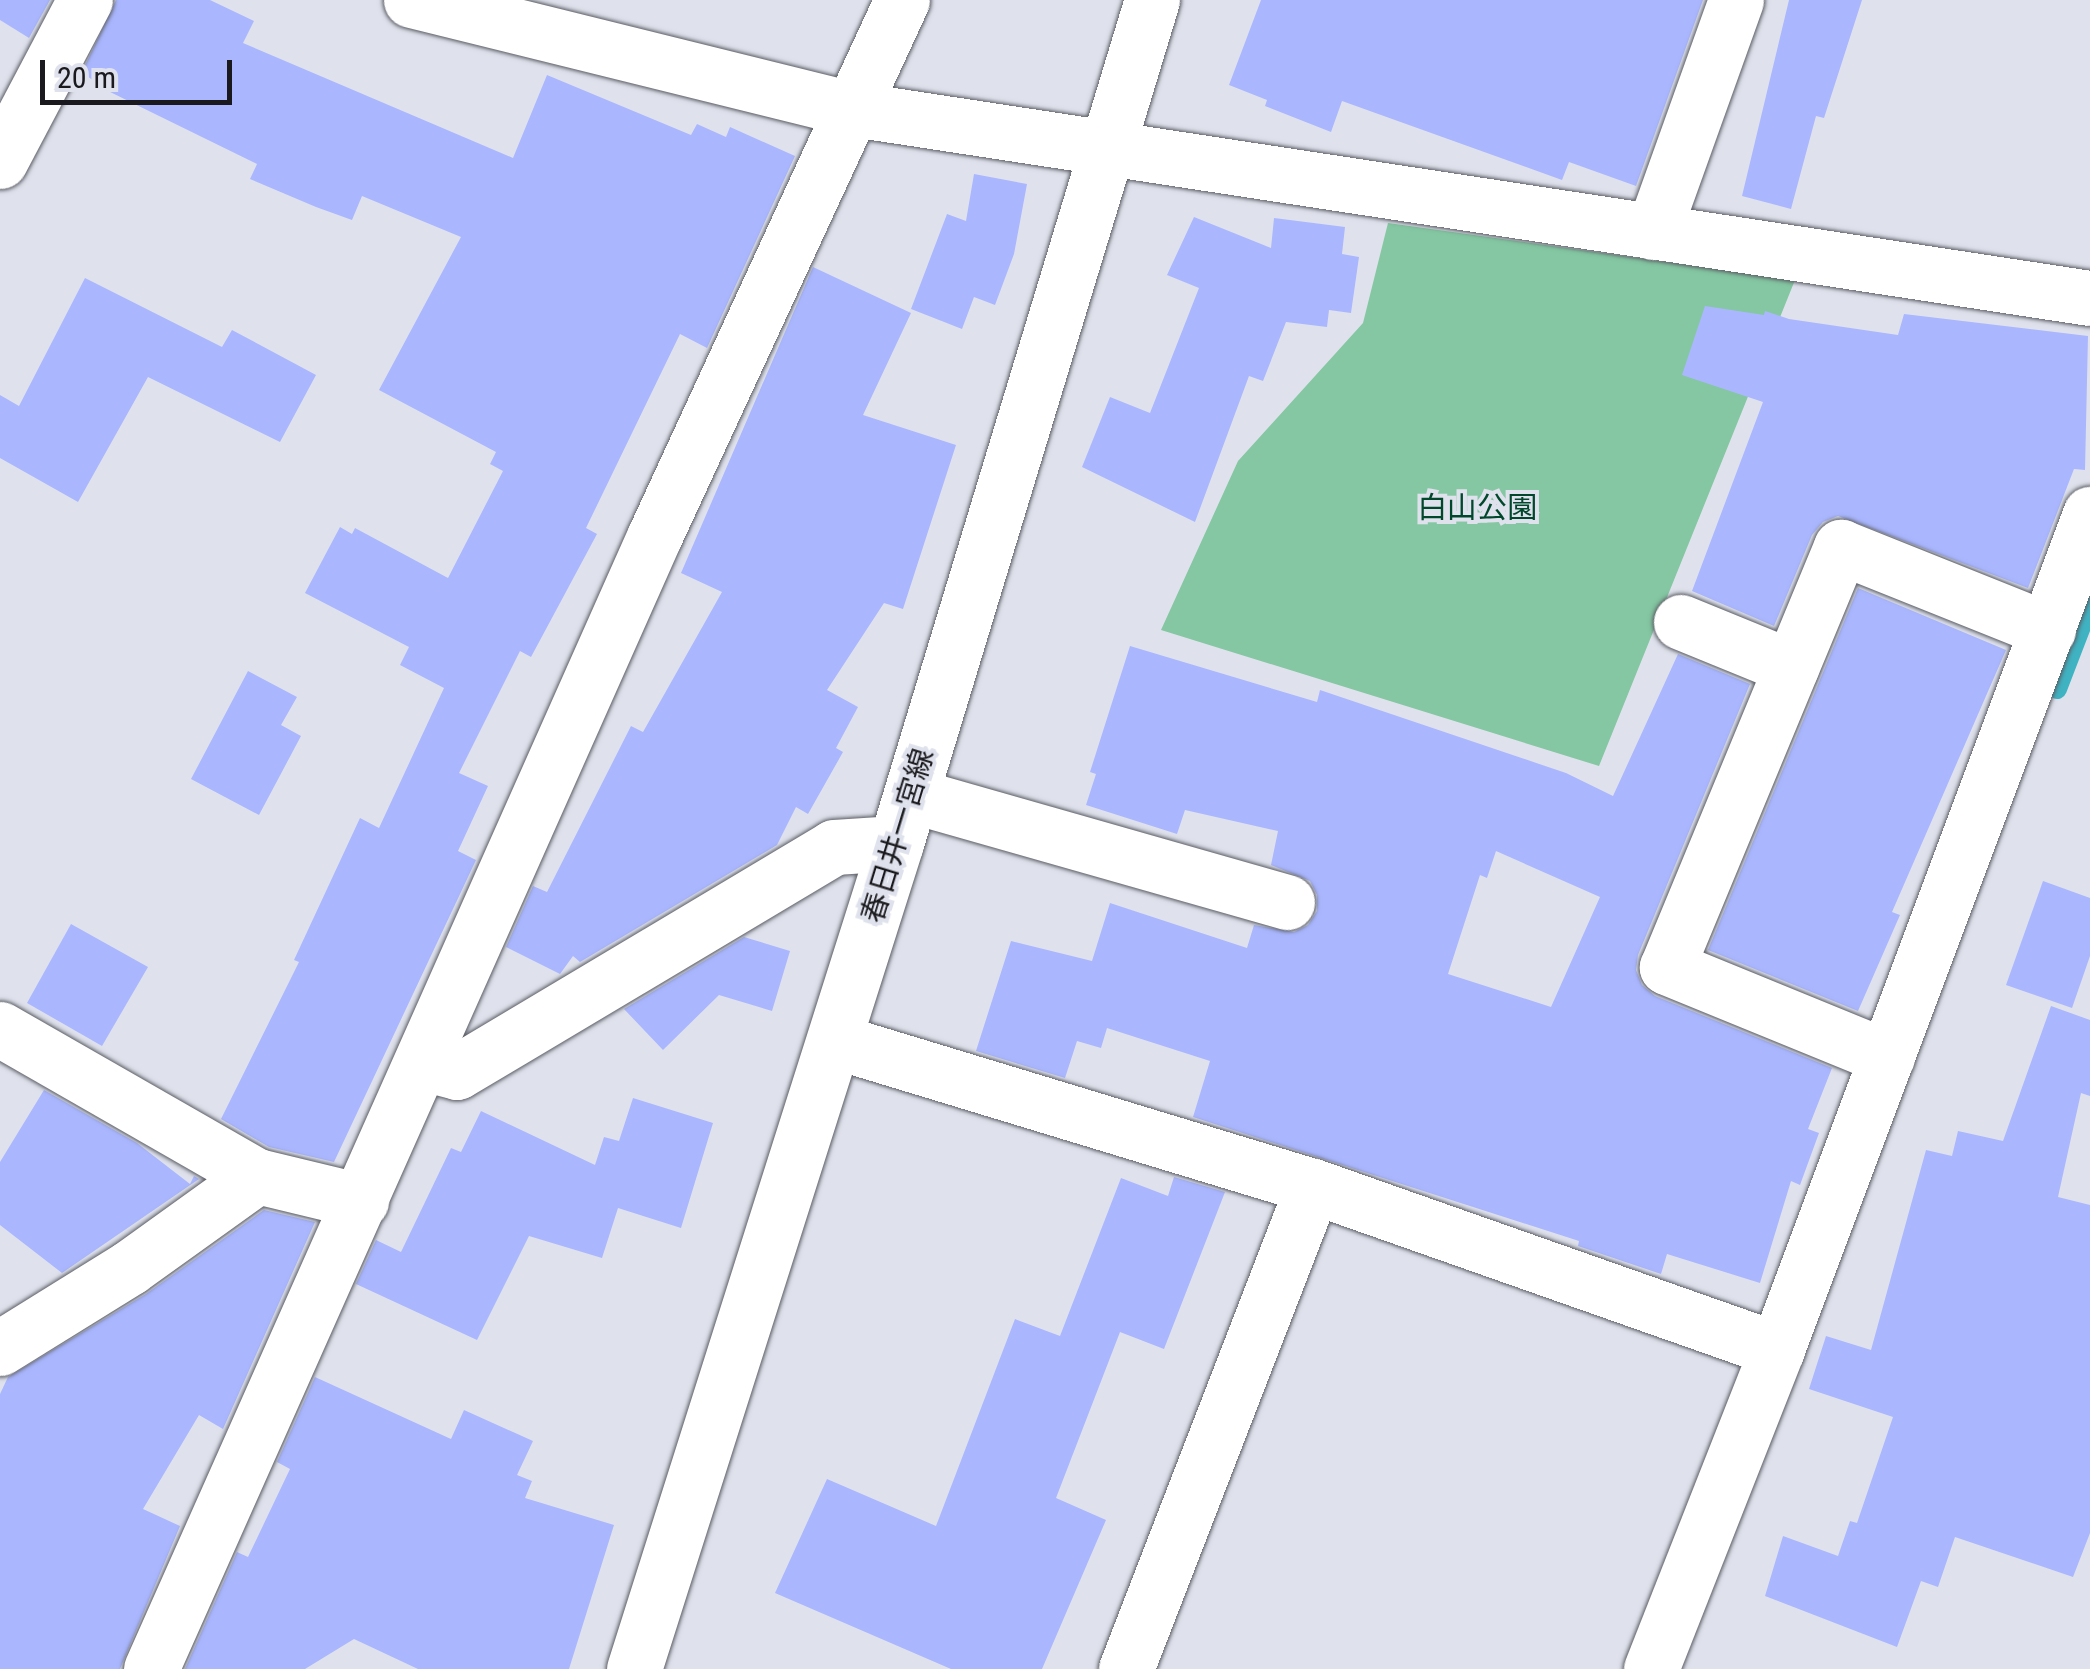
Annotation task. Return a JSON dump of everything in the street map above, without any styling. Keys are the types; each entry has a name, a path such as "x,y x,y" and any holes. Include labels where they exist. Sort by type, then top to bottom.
{"street":[{"path":"0,161 85,0"},
{"path":"411,0 853,110 2090,298"},
{"path":"151,1669 654,536 902,0"},
{"name":"春日井一宮線","path":"634,1669 904,819 1152,0"},
{"path":"1652,232 1736,0"},
{"path":"1652,1669 1777,1349 2090,514"},
{"path":"1887,1057 1667,967 1840,547 2048,630"},
{"path":"1681,622 1790,666"},
{"path":"422,1063 457,1072 834,847 904,819 1287,902"},
{"path":"0,1029 258,1176 360,1201"},
{"path":"835,1041 1313,1186 1777,1349"},
{"path":"0,1348 129,1268 258,1176"},
{"path":"1126,1669 1313,1186"}],"green space":[{"name":"白山公園","path":"1388,223 1795,280 1599,766 1161,630 1238,461 1363,323"}],"building":[{"path":"0,0 50,0 29,38 0,20"},
{"path":"116,0 210,0 254,21 243,43 513,158 547,75 691,135 697,124 726,137 730,127 795,156 707,348 680,334 586,528 597,534 531,657 520,651 459,773 488,786 458,851 476,860 334,1162 269,1147 221,1119 299,962 294,960 360,818 379,828 444,688 400,665 409,647 305,593 340,527 352,534 355,528 448,578 503,471 490,464 496,452 379,390 461,237 362,196 352,220 316,207 250,179 257,164 104,89 82,72"},
{"path":"1261,0 1703,0 1636,186 1569,162 1562,180 1342,101 1331,132 1265,106 1267,100 1229,85"},
{"path":"1789,0 1862,0 1824,118 1816,116 1791,209 1742,196"},
{"path":"974,174 1027,184 1014,254 995,305 974,297 962,329 911,309 947,214 966,221"},
{"path":"1194,217 1271,248 1274,218 1345,227 1342,254 1359,257 1351,313 1329,310 1327,327 1286,322 1263,381 1249,376 1195,522 1082,467 1110,397 1150,413 1199,288 1167,275"},
{"path":"813,267 911,313 863,415 956,445 903,609 884,603 827,690 858,707 836,748 843,752 808,814 796,807 777,845 580,962 573,956 560,974 506,947 533,886 547,892 631,726 643,732 722,592 681,573"},
{"path":"85,278 222,347 232,330 316,375 280,442 148,377 78,502 0,458 0,395 19,406"},
{"path":"1705,306 1764,315 1765,311 1789,319 1898,335 1904,314 2088,336 2085,470 2074,469 2028,588 1838,516 1823,522 1812,535 1774,626 1692,591 1763,402 1682,375"},
{"path":"1858,588 2006,650 1892,912 1900,915 1858,1011 1708,950"},
{"path":"1130,646 1317,702 1320,690 1566,773 1613,796 1678,654 1750,684 1638,955 1636,970 1642,985 1655,996 1832,1068 1808,1129 1819,1133 1800,1185 1791,1181 1760,1283 1667,1254 1661,1274 1578,1246 1579,1241 1193,1117 1210,1061 1107,1028 1101,1048 1077,1041 1065,1078 976,1051 1011,941 1092,961 1110,903 1247,948 1254,925 1294,932 1308,925 1317,911 1317,895 1310,881 1271,865 1278,831 1185,810 1177,834 1086,805 1096,774 1090,772","holes":["1496,851 1600,897 1551,1007 1448,974 1480,875 1487,878"]},
{"path":"248,671 297,697 281,725 301,736 259,815 191,779"},
{"path":"2043,881 2090,898 2090,956 2072,1008 2006,985"},
{"path":"71,924 148,967 102,1046 27,1003"},
{"path":"744,937 790,951 772,1011 719,995 663,1050 624,1009"},
{"path":"2051,1006 2090,1020 2090,1096 2081,1093 2058,1197 2090,1205 2090,1533 2073,1577 1955,1537 1938,1587 1921,1581 1897,1647 1765,1596 1783,1536 1838,1556 1850,1521 1857,1523 1893,1417 1809,1389 1826,1336 1871,1350 1926,1150 1952,1156 1958,1131 2003,1141"},
{"path":"44,1090 137,1143 190,1184 194,1176 199,1179 62,1273 0,1225 0,1162"},
{"path":"633,1098 713,1123 681,1228 618,1208 602,1258 529,1236 477,1340 356,1284 376,1240 401,1252 451,1148 461,1152 481,1111 595,1165 604,1137 619,1141"},
{"path":"1174,1177 1225,1192 1164,1349 1120,1332 1056,1498 1106,1520 1042,1669 951,1669 775,1593 827,1479 936,1526 1015,1319 1060,1336 1121,1178 1168,1196"},
{"path":"264,1210 315,1222 223,1429 199,1415 143,1509 180,1526 120,1669 0,1669 0,1394 8,1377 146,1294"},
{"path":"315,1377 451,1439 464,1410 533,1441 517,1475 532,1481 525,1498 614,1525 569,1669 418,1669 354,1639 305,1669 185,1669 237,1552 248,1557 290,1469 277,1462"}],"waterway":[{"path":"2057,689 2090,603"}]}
